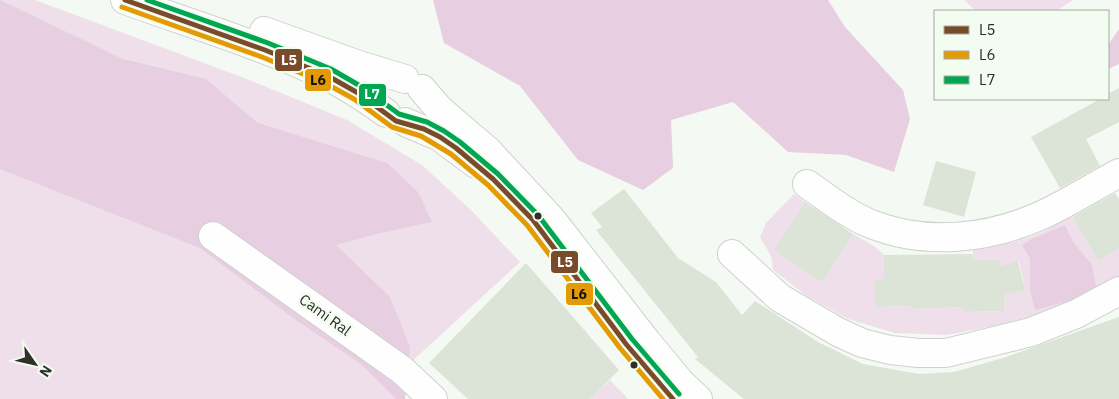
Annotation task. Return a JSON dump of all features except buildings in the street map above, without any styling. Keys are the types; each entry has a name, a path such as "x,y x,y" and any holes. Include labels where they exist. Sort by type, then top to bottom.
{"main road":[{"path":"125,0 265,50 328,76 396,118 440,137 456,148 486,173 532,220 626,344 673,399"},
{"path":"178,0 414,84 440,110 488,151 552,220 646,342 681,383 698,399"},
{"path":"396,118 383,100 387,88 393,83 414,84"},
{"path":"396,118 417,119 423,112 426,100 414,84"},
{"path":"807,184 840,207 871,224 915,236 964,237 1002,229 1041,215 1119,173"},
{"name":"Cami Ral","path":"213,236 402,370 433,399"},
{"path":"732,254 780,298 838,332 862,344 918,353 946,354 1031,332 1076,314 1119,291"}],"shaded area":[{"path":"0,0 35,0 244,78 347,120 422,165 471,210 520,262 409,364 405,399 0,399"},
{"path":"0,0 123,59 206,79 258,123 387,163 418,192 432,222 336,245 390,297 410,347 405,399 396,399 361,364 293,318 200,248 0,169"},
{"path":"433,0 828,0 845,27 903,90 910,119 894,172 846,155 788,152 733,102 671,120 673,168 643,190 578,160 520,86 444,43"},
{"path":"964,0 1073,0 1058,10 975,10"},
{"path":"1119,29 1119,64 1109,69 1109,44"},
{"path":"794,194 805,202 822,281 853,234 874,246 884,255 883,279 875,280 876,307 912,306 912,309 965,307 965,312 1004,311 1005,295 1025,290 1019,261 999,266 999,260 973,260 973,249 1017,241 1073,217 1098,261 1119,249 1119,281 1044,313 998,325 947,335 895,333 848,319 807,296 773,270 771,256 760,237 766,223"},
{"path":"1065,225 1073,242 1092,265 1096,287 1087,296 1035,310 1030,291 1030,259 1022,245"},
{"path":"610,380 628,399 590,399"}],"transit line":[{"name":"L5","path":"125,0 265,50 328,76 358,93 396,121 424,129 456,148 493,179 533,220 626,344 673,399"},
{"name":"L7","path":"147,0 268,43 331,69 362,87 399,114 427,122 460,142 498,174 538,215 632,339 679,394"},
{"name":"L6","path":"122,7 262,57 325,83 354,99 392,127 421,136 451,154 488,185 527,225 620,348 663,399"}]}
